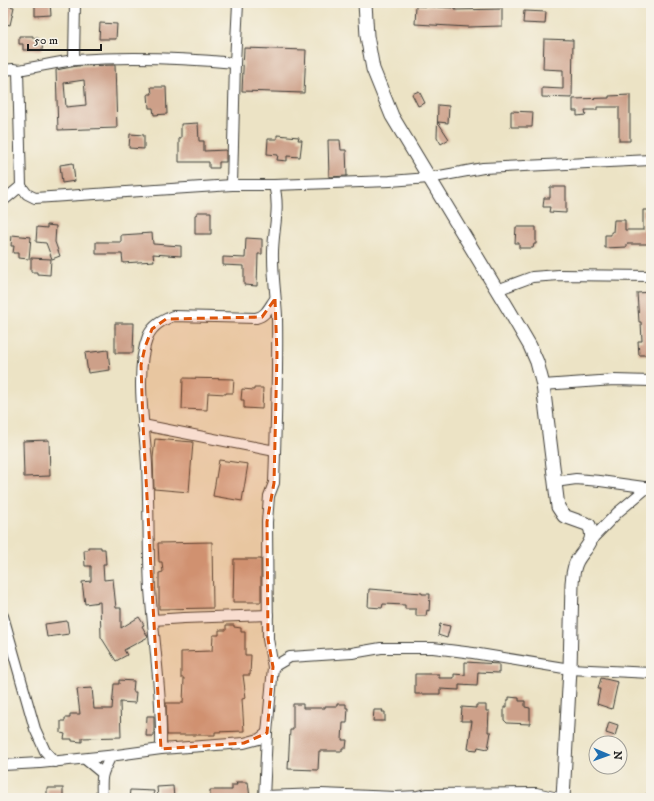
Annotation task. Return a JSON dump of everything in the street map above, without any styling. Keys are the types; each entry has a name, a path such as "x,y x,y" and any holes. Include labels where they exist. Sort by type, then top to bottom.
{"street":[{"path":"74,60 75,3"},
{"path":"232,185 238,3"},
{"path":"365,3 367,36 373,69 392,116 497,290 530,346 537,362 543,385 558,507 564,516 589,525 592,532 591,540"},
{"path":"3,70 18,70 74,60 140,58 164,58 235,63"},
{"path":"18,70 21,186 30,197 35,198 232,185 390,181 429,178 483,168 651,160"},
{"path":"274,185 278,207 272,252 277,313 275,451 274,483 269,496 267,522 268,639 273,667 267,733 264,797 321,794 417,797 428,794 526,793 542,794 558,798"},
{"path":"3,201 21,186"},
{"path":"497,290 532,277 552,275 651,276"},
{"path":"161,749 162,721 149,565 147,466 143,425 141,365 145,347 152,329 159,323 173,316 262,317 266,314 275,299"},
{"path":"543,385 614,380 651,381"},
{"path":"143,425 275,451"},
{"path":"555,482 576,479 600,480 649,488"},
{"path":"563,798 570,669 572,583 574,569 577,561 591,540 618,512 649,488"},
{"path":"153,620 268,615"},
{"path":"3,616 36,729 45,751 55,762"},
{"path":"273,667 290,657 352,653 382,648 433,648 570,669 651,673"},
{"path":"3,765 55,762 161,749 244,743 259,739 267,733"},
{"path":"102,798 102,773 111,756"},
{"path":"85,758 102,773"}],"highlighted area":[{"path":"275,299 277,354 274,483 267,522 268,639 273,667 267,733 244,743 161,749 143,425 141,365 145,347 152,329 166,319 262,317"}],"building":[{"path":"35,3 50,3 51,15 35,16"},
{"path":"3,5 14,7 10,25 3,23"},
{"path":"416,6 455,8 455,10 502,9 502,26 468,27 415,24"},
{"path":"524,11 546,12 545,24 523,23"},
{"path":"100,23 117,24 116,39 99,39"},
{"path":"19,36 33,36 33,38 38,38 38,42 43,42 42,50 23,50 23,44 19,44"},
{"path":"544,39 573,40 572,98 542,97 542,88 563,89 563,70 543,69"},
{"path":"244,48 306,50 304,93 242,91"},
{"path":"115,65 117,128 58,130 56,70 77,66","holes":["84,80 86,105 66,107 64,83"]},
{"path":"151,87 166,87 167,114 154,115 153,108 149,108 148,94 152,94"},
{"path":"419,91 425,103 418,106 412,94"},
{"path":"630,95 630,141 619,141 619,107 597,107 597,110 585,110 586,115 577,116 577,111 573,111 573,99 609,98 609,96"},
{"path":"438,105 449,106 448,123 438,122 449,139 441,144 437,137"},
{"path":"511,111 533,112 532,127 511,127"},
{"path":"198,123 199,141 204,141 204,151 226,150 226,162 219,162 219,168 209,168 209,162 179,162 179,138 181,138 181,124"},
{"path":"130,134 144,135 144,149 129,148"},
{"path":"277,135 299,137 298,140 302,140 300,157 287,156 287,161 277,160 278,155 267,154 268,139 277,139"},
{"path":"328,140 340,140 341,150 346,150 347,176 329,177"},
{"path":"73,163 75,181 62,183 60,165"},
{"path":"550,187 566,187 566,213 549,212 550,207 543,207 544,198 550,198"},
{"path":"643,210 651,210 650,244 627,244 627,247 605,248 605,235 611,235 611,232 613,232 614,220 625,220 625,230 643,230"},
{"path":"197,212 211,212 211,234 195,234 195,215"},
{"path":"47,225 56,226 55,242 60,256 52,259 46,243 36,242 37,227 47,228"},
{"path":"516,227 536,227 536,244 534,244 533,248 519,248 519,243 515,243"},
{"path":"152,233 153,244 181,246 181,256 153,254 154,261 123,263 122,254 96,254 96,242 121,242 121,235"},
{"path":"12,235 31,237 29,259 18,258 18,253 13,253 14,246 11,246"},
{"path":"246,238 262,239 262,254 258,254 257,286 244,285 244,266 223,265 223,257 245,258"},
{"path":"31,258 51,259 50,275 31,272"},
{"path":"651,292 651,355 639,355 638,341 642,341 637,293"},
{"path":"115,323 134,323 133,353 115,353"},
{"path":"108,350 110,370 88,373 85,353"},
{"path":"183,378 234,379 233,393 208,393 207,410 182,409"},
{"path":"254,388 263,388 262,409 244,408 244,400 241,400 242,389 254,390"},
{"path":"155,439 193,442 189,492 154,489 153,458"},
{"path":"49,440 50,476 24,477 23,441"},
{"path":"219,460 248,464 242,501 213,496"},
{"path":"212,542 213,608 159,609 159,573 163,572 162,562 159,562 158,543"},
{"path":"88,547 101,547 101,549 105,549 106,564 103,564 104,580 113,579 116,608 121,608 121,628 139,617 144,625 142,626 148,637 124,650 127,655 116,661 101,637 100,602 85,604 82,582 91,581 91,566 85,566 84,550 88,550"},
{"path":"234,559 261,559 261,602 233,602"},
{"path":"369,589 430,594 429,611 427,610 426,616 416,616 416,609 405,609 405,605 383,604 382,608 368,607"},
{"path":"67,621 69,634 47,637 45,624"},
{"path":"440,624 450,626 447,638 438,635"},
{"path":"226,625 234,625 234,627 241,628 241,632 245,632 245,655 251,655 250,675 243,675 246,698 242,699 244,731 215,732 215,735 167,735 166,703 183,703 184,678 181,678 181,652 212,651 213,635 219,635 219,630 226,630"},
{"path":"465,662 499,664 499,673 478,672 477,686 459,685 459,690 440,689 440,694 415,694 415,674 439,674 439,678 454,678 454,674 465,675"},
{"path":"601,678 618,682 612,709 597,704 600,689 598,689"},
{"path":"119,680 134,681 133,692 136,692 135,703 120,702 121,737 82,738 82,742 72,741 72,739 64,739 65,734 61,733 61,721 65,721 65,718 70,718 70,714 80,714 77,689 92,688 94,709 112,709 114,684 119,684"},
{"path":"509,697 519,698 519,701 525,701 525,707 530,708 530,724 507,723 504,720 504,707 507,707 507,700 509,700"},
{"path":"293,704 303,704 303,708 325,708 325,706 346,704 346,708 348,708 347,723 343,723 342,740 347,740 346,748 342,748 342,751 319,751 318,770 288,769 290,730 293,730"},
{"path":"476,705 486,705 486,711 489,711 488,732 491,732 488,749 478,747 477,750 468,749 472,721 461,721 462,707 476,708"},
{"path":"374,710 383,710 382,712 385,712 385,721 373,721"},
{"path":"147,716 154,716 154,736 146,736"},
{"path":"609,722 618,725 615,735 606,733"},
{"path":"236,782 248,782 250,798 210,798 210,790 232,790 232,785 237,785"},
{"path":"173,786 174,798 158,798 157,787"},
{"path":"47,788 63,788 63,798 47,798"},
{"path":"130,790 154,791 153,798 129,798"}]}
